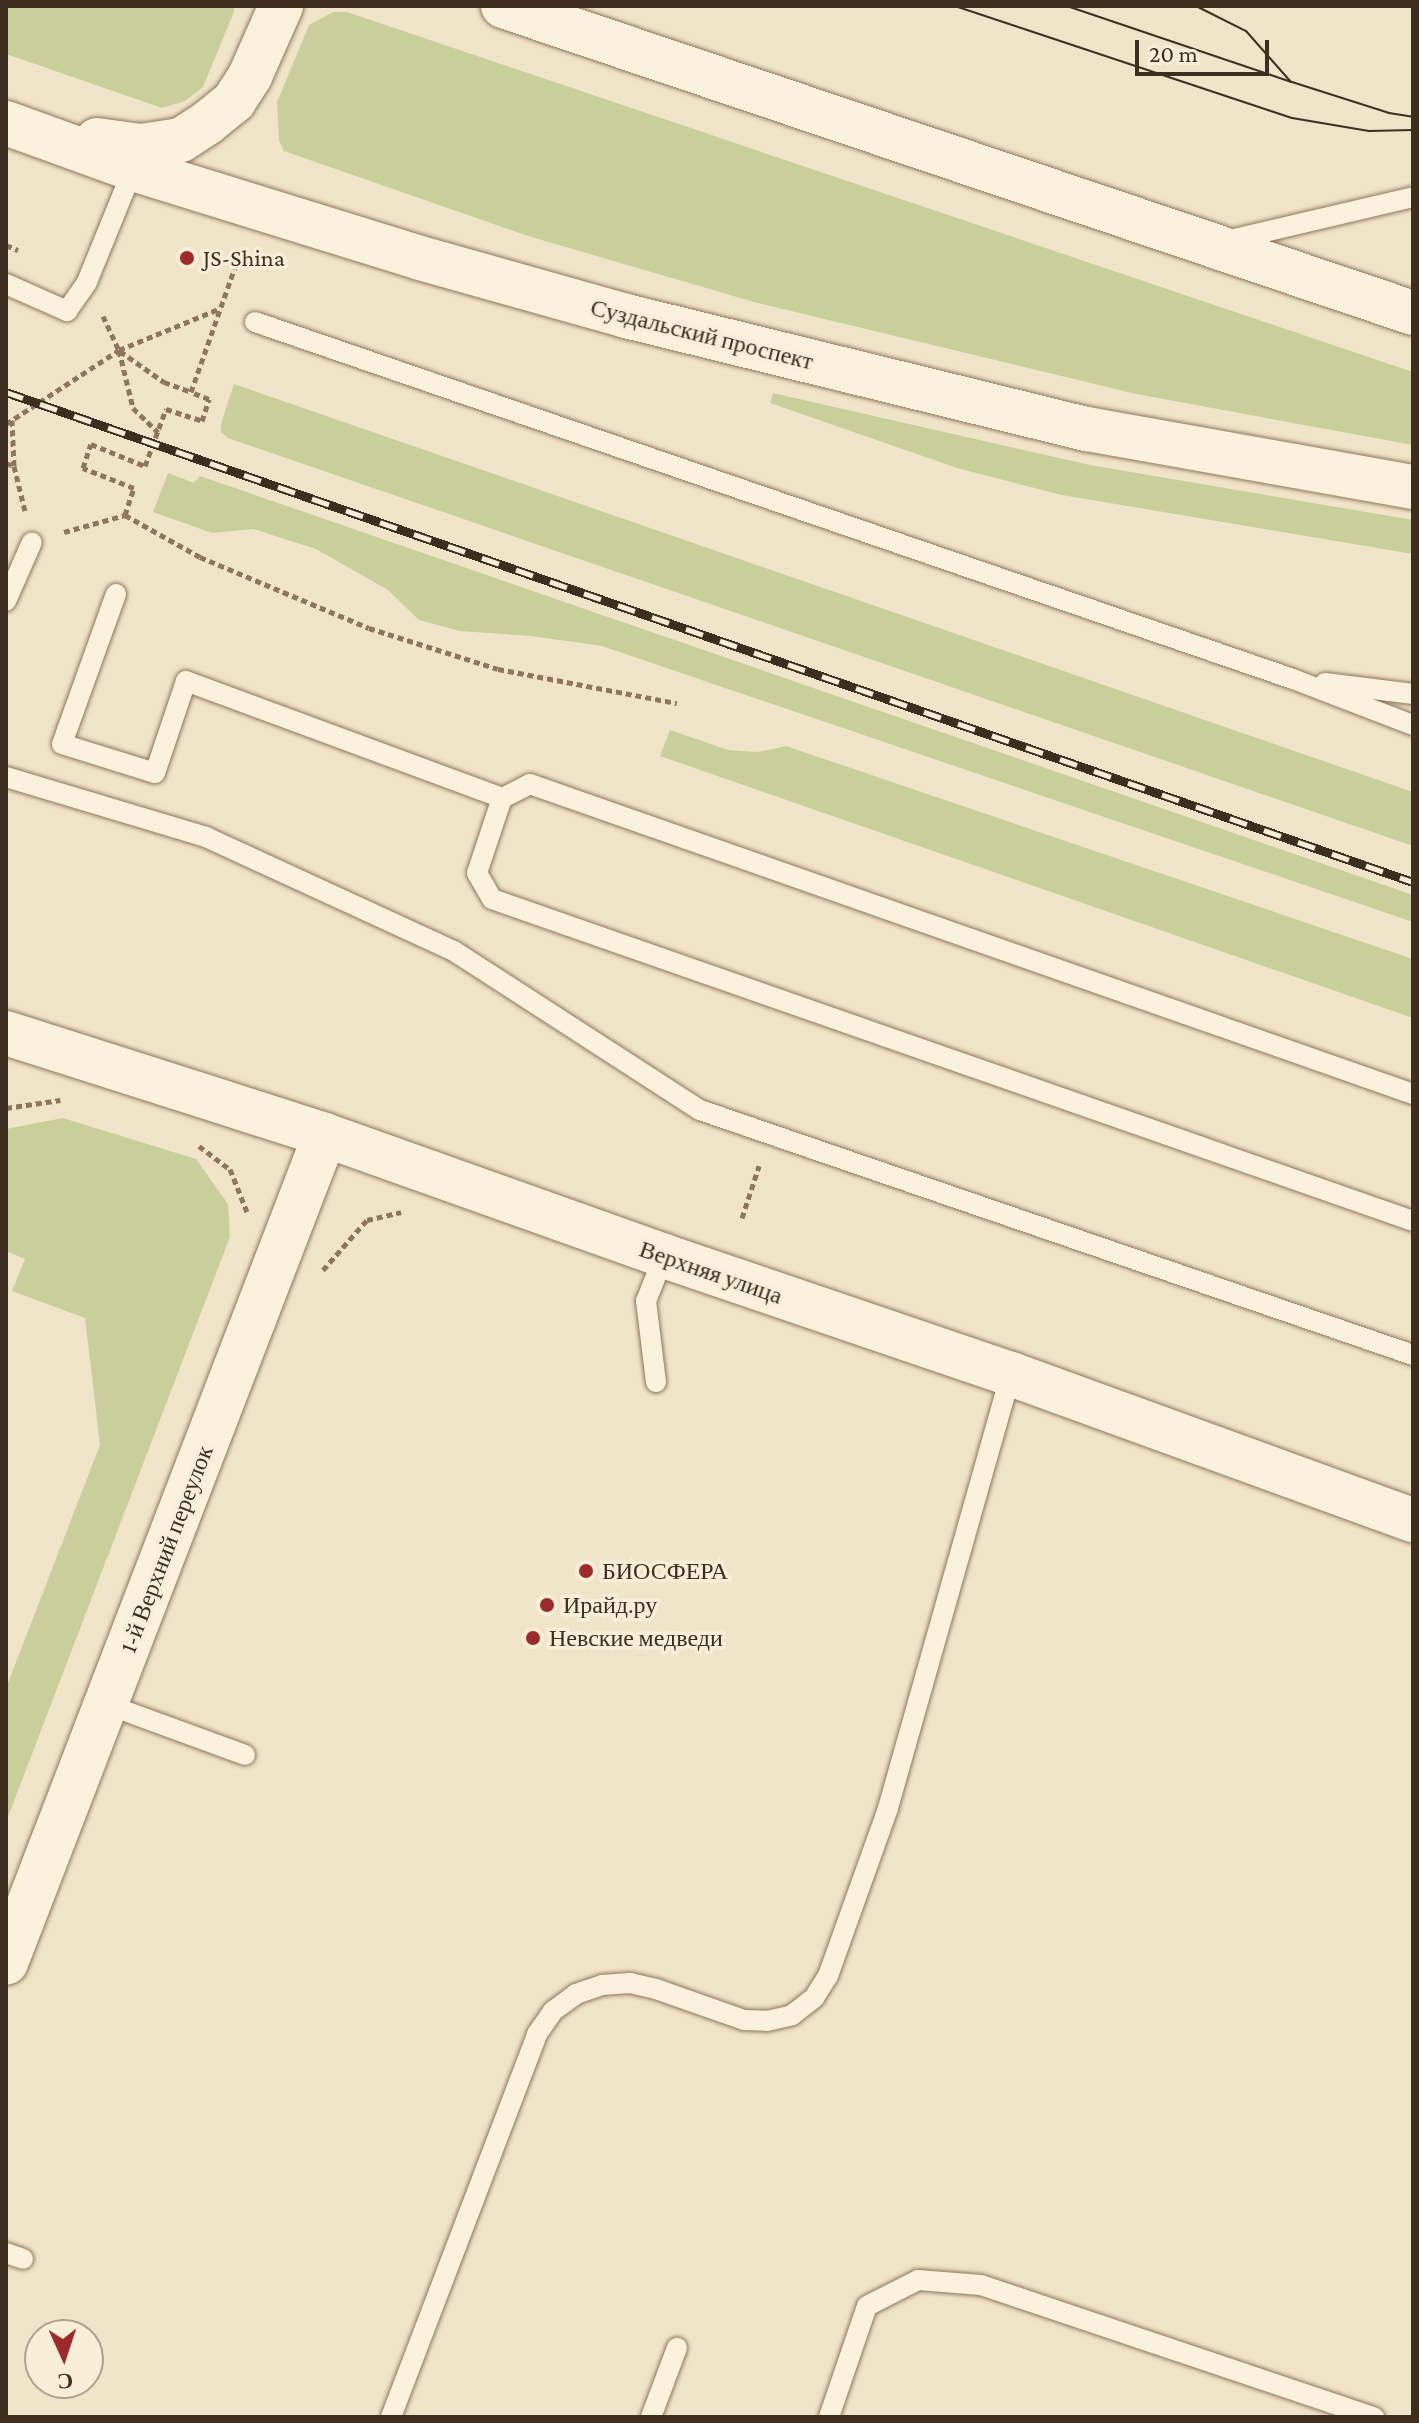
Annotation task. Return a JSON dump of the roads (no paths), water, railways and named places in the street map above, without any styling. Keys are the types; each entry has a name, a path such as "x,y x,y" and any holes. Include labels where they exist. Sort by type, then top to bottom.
{"main road":[{"path":"21,128 141,146 181,140 234,101 269,40 281,6"},
{"path":"503,6 1413,313"},
{"name":"Суздальский проспект","path":"21,128 133,169 420,258 771,353 1087,429 1413,487"},
{"name":"Верхняя улица","path":"6,1033 325,1135 664,1256 1011,1374 1413,1520"},
{"name":"1-й Верхний переулок","path":"6,1963 325,1135"}],"lane":[{"path":"6,284 67,311 87,282 133,169"},
{"path":"1207,245 1413,197"},
{"path":"255,322 1293,679 1413,725"},
{"path":"6,601 32,542"},
{"path":"116,594 62,744 155,773 186,681 502,798"},
{"path":"1293,679 1413,694"},
{"path":"6,777 206,837 454,951 700,1110 1413,1355"},
{"path":"1413,1094 530,784 502,798 477,873 492,899 1413,1221"},
{"path":"656,1382 646,1301 664,1256"},
{"path":"391,2417 537,2034 553,2011 576,1994 602,1985 630,1983 744,2020 767,2021 792,2015 814,1998 828,1976 888,1808 1011,1374"},
{"path":"106,1704 245,1755"},
{"path":"829,2417 867,2306 918,2280 981,2285 1374,2417"},
{"path":"651,2417 677,2348"}],"tram line":[{"path":"955,6 1292,118 1369,131 1413,130"},
{"path":"1067,6 1292,82 1389,113 1413,117"},
{"path":"1196,6 1246,31 1291,82"}],"railway":[{"path":"6,392 1413,882"}],"place":[{"name":"JS-Shina","path":"187,258"},
{"name":"БИОСФЕРА","path":"586,1571"},
{"name":"Ирайд.ру","path":"547,1605"},
{"name":"Невские медведи","path":"533,1638"}]}
